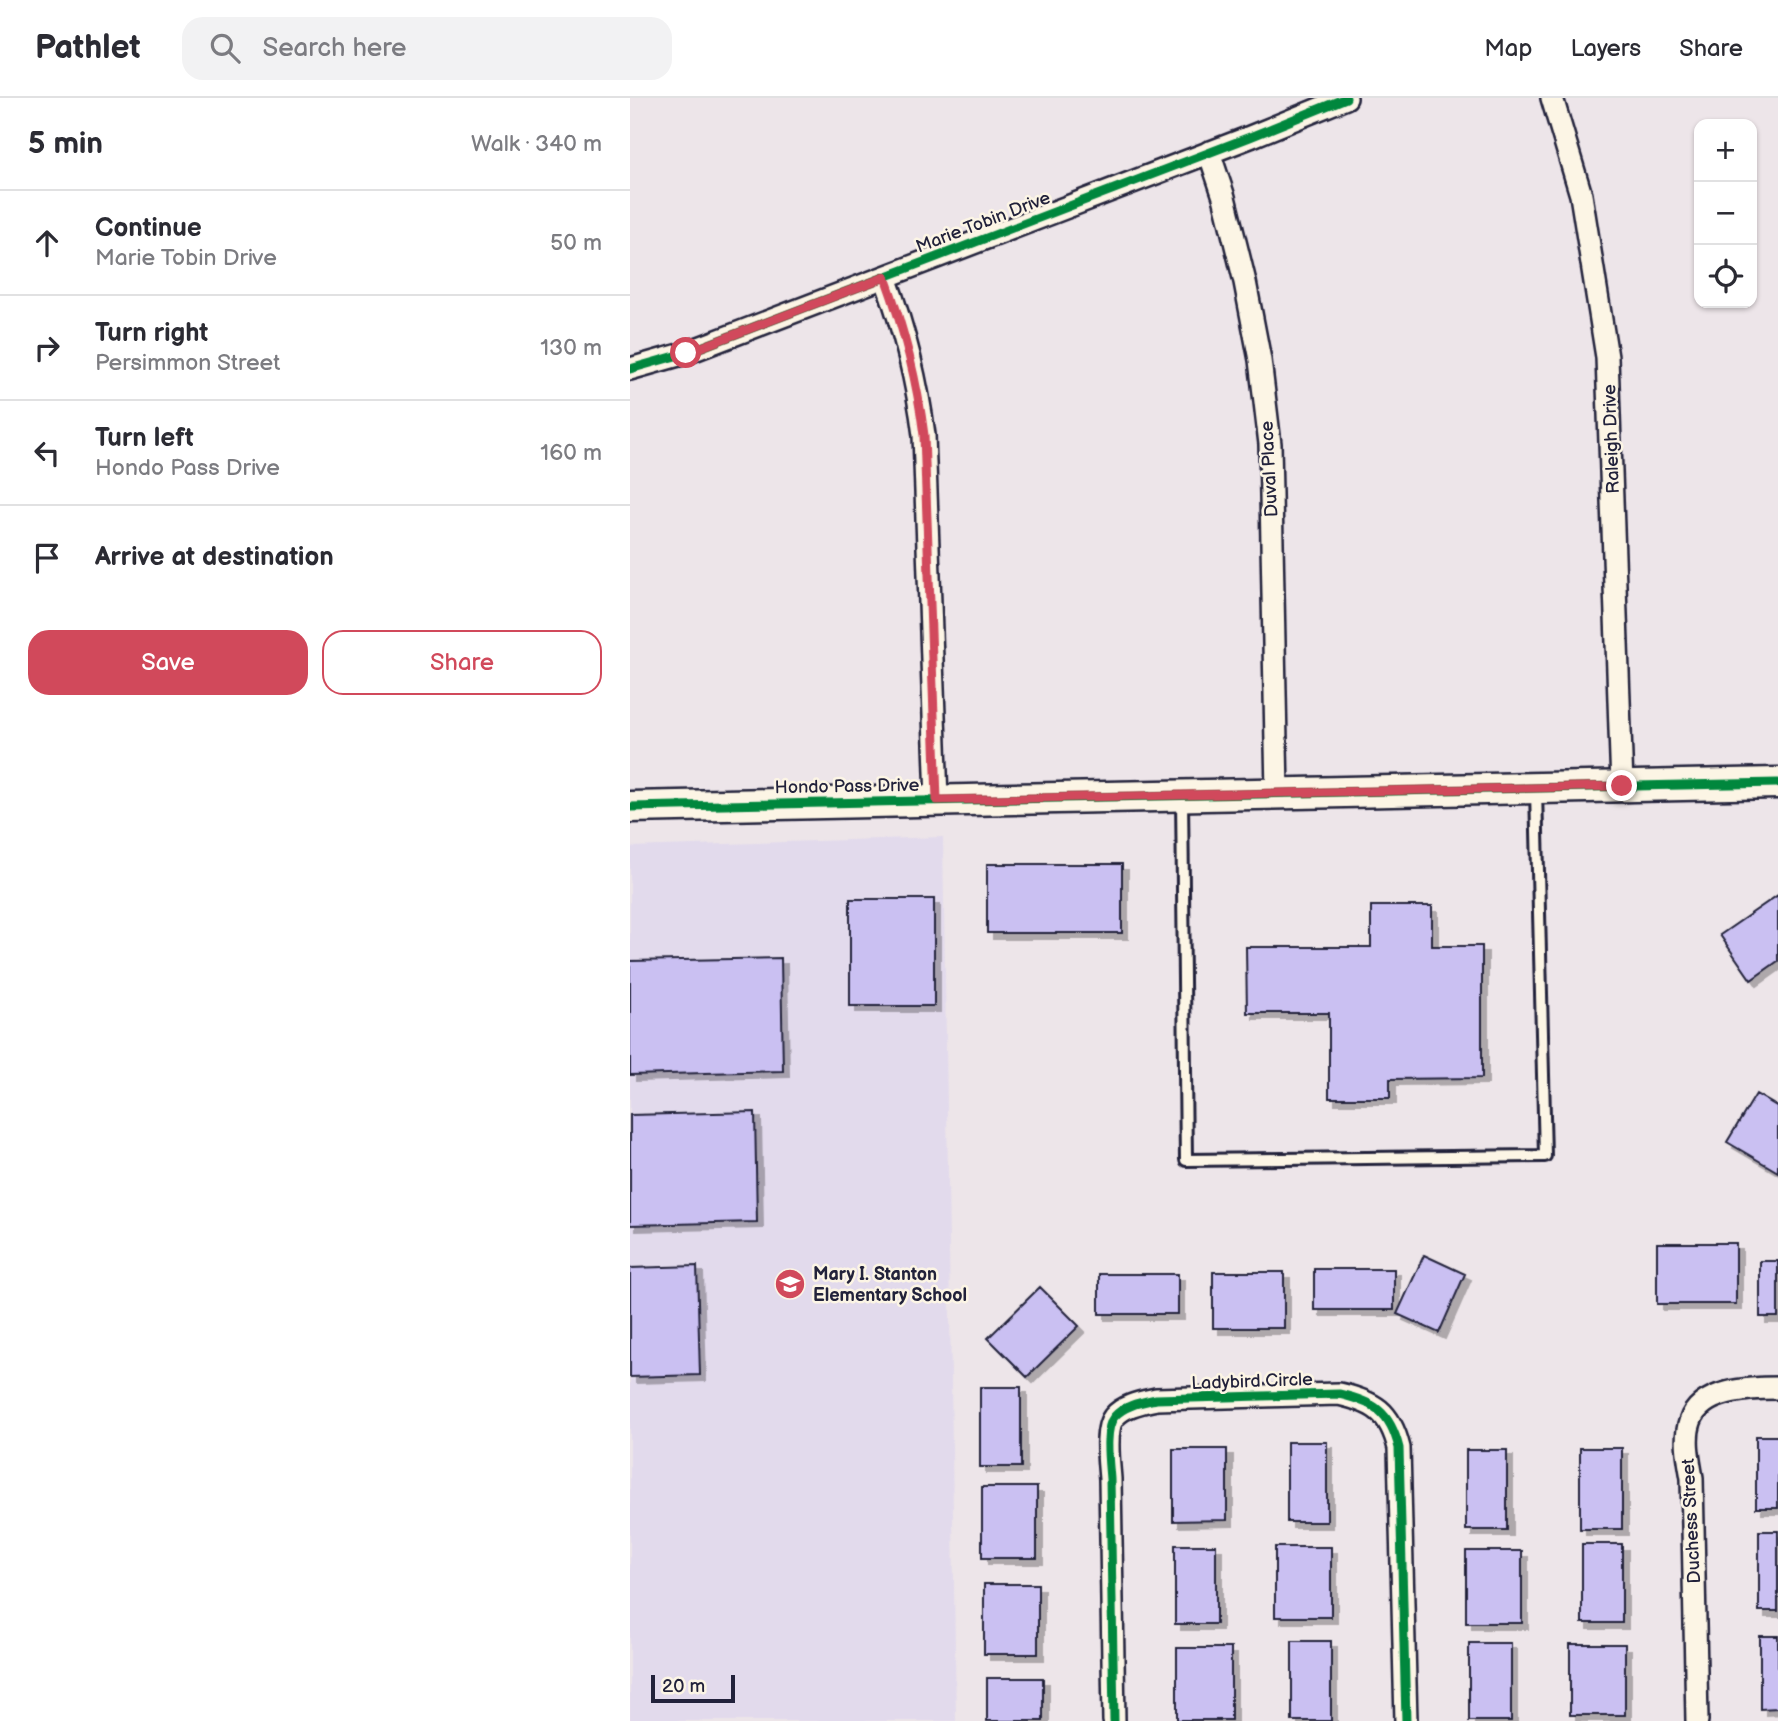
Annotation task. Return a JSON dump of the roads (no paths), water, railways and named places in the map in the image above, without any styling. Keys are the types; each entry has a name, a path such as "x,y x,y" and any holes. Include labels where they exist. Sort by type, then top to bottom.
{"main road":[{"name":"Hondo Pass Drive","path":"630,807 1778,783"}],"street":[{"name":"Marie Tobin Drive","path":"630,369 686,353 1346,98"},
{"name":"Raleigh Drive","path":"1552,98 1581,195 1607,357 1622,786"},
{"name":"Duval Place","path":"1209,152 1224,197 1245,282 1260,360 1270,444 1277,793"},
{"path":"885,277 904,331 918,387 924,435 937,800"},
{"name":"Duchess Street","path":"1697,1721 1692,1478 1688,1450 1690,1422 1698,1409 1712,1399 1743,1388 1778,1388"},
{"name":"Ladybird Circle","path":"1114,1721 1110,1479 1107,1452 1114,1416 1133,1405 1156,1399 1339,1394 1361,1399 1385,1413 1399,1448 1406,1721"}],"lane":[{"path":"1182,795 1186,1160 1545,1156 1536,787"}],"place":[{"name":"Mary I. Stanton Elementary School","path":"790,1284"}]}
